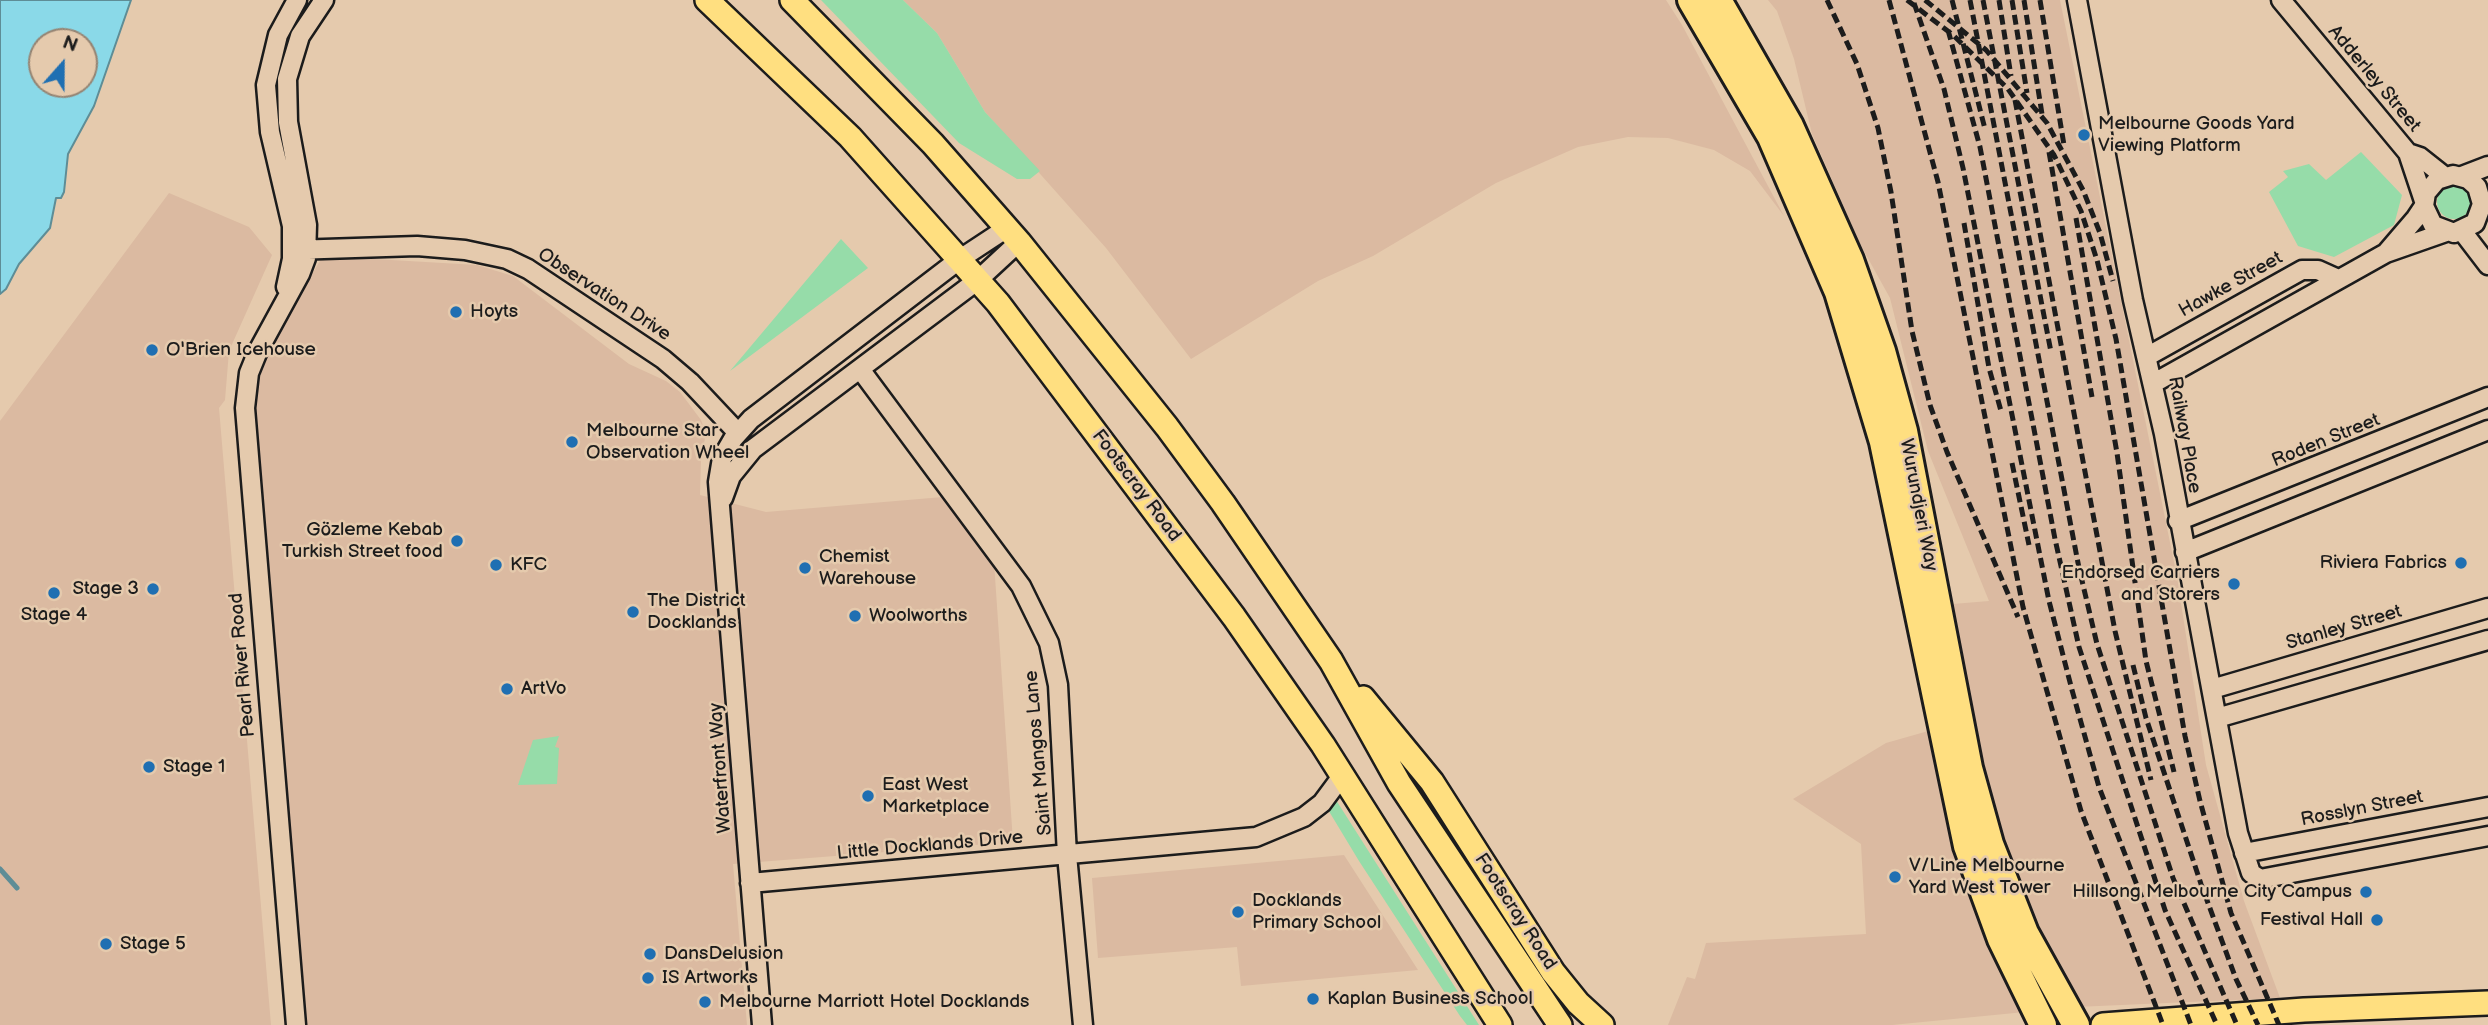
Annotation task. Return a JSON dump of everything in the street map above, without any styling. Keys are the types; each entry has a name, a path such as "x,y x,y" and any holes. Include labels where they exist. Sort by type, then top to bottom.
{"highway":[{"name":"Wurundjeri Way","path":"1692,0 1771,137 1838,292 1883,442 1967,846 2001,939 2043,1025"},
{"name":"Wurundjeri Way","path":"1718,0 1800,147 1850,260 1877,338 1904,431 1969,768 1990,844 2025,933 2076,1025"}],"main road":[{"name":"Footscray Road","path":"707,0 850,137 978,279 1055,376 1234,617 1342,776 1500,1025"},
{"name":"Footscray Road","path":"792,0 894,102 1013,235 1167,427 1223,503 1331,661 1399,783 1560,1025"},
{"name":"Footscray Road","path":"1331,661 1413,755 1553,972 1578,1003 1602,1025"},
{"path":"2103,1025 2304,1010 2488,1003"}],"street":[{"name":"Pearl River Road","path":"297,0 284,20 273,48 266,95 270,132 300,250"},
{"name":"Pearl River Road","path":"296,1025 244,408 249,373 280,307 300,274 300,250 307,225 286,109 286,79 300,36 324,0"},
{"name":"Railway Place","path":"2077,0 2133,300 2154,383 2178,521 2244,853 2254,876 2277,876 2488,836"},
{"name":"Adderley Street","path":"2281,0 2408,153 2424,203"},
{"name":"Adderley Street","path":"2408,153 2453,176"},
{"path":"2386,253 2424,203 2430,186 2488,166"},
{"path":"2453,176 2477,187 2488,233"},
{"path":"2424,203 2428,220 2454,232 2488,265"},
{"path":"2154,383 2386,253 2454,232 2483,207"},
{"name":"Waterfront Way","path":"762,1025 719,468 727,447 738,433 819,366 960,259 1013,235"},
{"name":"Waterfront Way","path":"721,509 725,489 747,455 978,279 1013,235"},
{"name":"Observation Drive","path":"300,250 418,246 472,251 507,259 528,269 658,355 690,382 738,433"},
{"name":"Hawke Street","path":"2148,356 2302,270 2318,270 2338,279"},
{"name":"Saint Mangos Lane","path":"860,369 1013,575 1041,623 1058,685 1067,855 1083,1025"},
{"name":"Roden Street","path":"2178,521 2488,397"},
{"path":"2185,552 2488,430"},
{"name":"Stanley Street","path":"2212,689 2488,608"},
{"path":"2217,718 2488,640"},
{"name":"Little Docklands Drive","path":"750,883 1256,836 1304,817 1322,803 1342,776"},
{"name":"Rosslyn Street","path":"2244,853 2488,807"}],"shaded area":[{"path":"903,0 1666,0 1784,216 1750,171 1714,150 1668,138 1628,137 1578,147 1496,183 1373,256 1318,281 1191,359 1106,248 985,112 937,33"},
{"path":"1768,0 2060,0 2177,577 2206,765 2244,901 2280,998 2076,1007 1892,1025 1668,1025 1687,977 1695,979 1706,943 1866,934 1861,844 1793,799 1886,743 1967,720 1953,604 1989,601 1928,451 1890,298 1860,244 1812,134 1794,59 1777,11"},
{"path":"169,193 249,227 272,255 229,351 225,400 219,408 271,1025 0,1025 0,421"},
{"name":"The District Docklands","path":"323,256 477,265 513,276 629,364 666,381 680,392 701,420 706,433 701,459 700,495 766,512 943,497 994,562 1013,842 733,864 747,1025 305,1025 253,412 262,368 279,328"},
{"name":"Docklands Primary School","path":"1344,855 1418,970 1241,986 1237,947 1098,958 1092,878"}],"green space":[{"path":"821,0 903,0 937,33 985,112 1040,171 1030,179 1017,179 959,143"},
{"path":"2361,152 2402,195 2394,225 2334,257 2298,246 2269,192 2288,177 2283,171 2309,164 2326,180"},
{"path":"2454,185 2466,190 2471,202 2466,214 2454,219 2442,214 2437,202 2442,190"},
{"path":"841,239 868,268 730,371"},
{"path":"559,736 555,747 559,748 557,784 518,785 533,740"},
{"path":"1336,800 1479,1025 1467,1025 1460,1016 1359,861 1327,808"}],"water":[{"path":"0,0 131,0 98,95 98,28 28,28 28,98 97,98 68,154 64,192 61,198 56,198 50,228 19,264 6,289 0,294"}],"waterway":[{"path":"0,869 17,888"}],"railway":[{"path":"1827,0 1857,64 1878,128 1891,192 1912,331 1930,405 1947,452 2018,617"},
{"path":"1889,0 1938,182 2023,607 2081,811 2163,1025"},
{"path":"1907,0 1953,35 2008,89 2054,155 2081,211 2097,260 2116,339 2185,736 2200,801 2231,913 2279,1025"},
{"path":"1925,0 1986,50 2047,123 2083,190 2100,233 2113,281"},
{"path":"1952,0 1985,129"},
{"path":"1970,0 2079,568 2097,644 2173,878 2237,1025"},
{"path":"1983,0 2051,352"},
{"path":"1999,0 2011,76"},
{"path":"2012,0 2027,93"},
{"path":"2024,0 2042,114"},
{"path":"2040,0 2064,145"},
{"path":"1914,3 1944,89 1963,168 2049,601 2072,690 2099,787 2191,1025"},
{"path":"1948,30 1980,147 2055,539 2079,647 2165,910 2217,1025"},
{"path":"2015,100 2115,631 2151,780"},
{"path":"2049,152 2092,397"},
{"path":"2076,218 2117,453 2146,661 2174,772"},
{"path":"1964,223 1989,368 2001,411"},
{"path":"2012,463 2029,545"},
{"path":"2133,665 2146,718 2201,884 2236,979 2258,1025"}],"place":[{"name":"Melbourne Goods Yard Viewing Platform","path":"2084,135"},
{"name":"Hoyts","path":"456,312"},
{"name":"O'Brien Icehouse","path":"152,350"},
{"name":"Melbourne Star Observation Wheel","path":"572,442"},
{"name":"Gözleme Kebab Turkish Street food","path":"457,541"},
{"name":"Riviera Fabrics","path":"2461,563"},
{"name":"KFC","path":"496,565"},
{"name":"Chemist Warehouse","path":"805,568"},
{"name":"Endorsed Carriers and Storers","path":"2234,584"},
{"name":"Stage 3","path":"153,589"},
{"name":"Stage 4","path":"54,593"},
{"name":"The District Docklands","path":"633,612"},
{"name":"Woolworths","path":"855,616"},
{"name":"ArtVo","path":"507,689"},
{"name":"Stage 1","path":"149,767"},
{"name":"East West Marketplace","path":"868,796"},
{"name":"V/Line Melbourne Yard West Tower","path":"1895,877"},
{"name":"Hillsong Melbourne City Campus","path":"2366,892"},
{"name":"Docklands Primary School","path":"1238,912"},
{"name":"Festival Hall","path":"2377,920"},
{"name":"Stage 5","path":"106,944"},
{"name":"DansDelusion","path":"650,954"},
{"name":"IS Artworks","path":"648,978"},
{"name":"Kaplan Business School","path":"1313,999"},
{"name":"Melbourne Marriott Hotel Docklands","path":"705,1002"}]}
